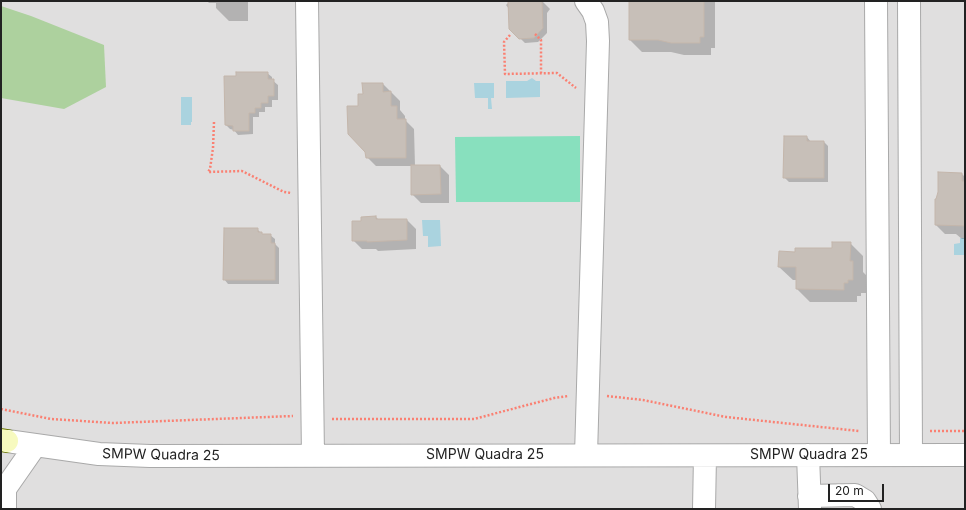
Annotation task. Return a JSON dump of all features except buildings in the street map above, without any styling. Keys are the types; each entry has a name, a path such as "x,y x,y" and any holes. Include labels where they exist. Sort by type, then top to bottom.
{"street":[{"path":"307,1 313,456"},
{"path":"586,1 593,11 597,22 598,41 586,455"},
{"path":"876,1 878,455"},
{"path":"909,1 912,455"},
{"path":"877,161 910,162"},
{"path":"878,363 911,363"},
{"name":"SMPW Quadra 25","path":"4,440 35,446 99,454 150,456 965,455"},
{"path":"4,493 35,446"},
{"path":"704,509 705,456"},
{"path":"808,456 810,503 855,495 865,501 870,509"}],"path":[{"path":"535,34 541,40 541,73"},
{"path":"510,35 504,42 505,74 558,72 596,105"},
{"path":"214,122 213,148 210,169 208,172 242,171 284,192 309,193"},
{"path":"1,409 51,419 113,423 312,415 325,419 474,420 554,398 588,393 643,400 726,417 878,433"},
{"path":"911,432 965,431"}],"shaded area":[{"path":"1,1 965,1 965,509 1,509"}],"green space":[{"path":"1,6 31,16 104,45 106,87 64,109 1,98"},
{"path":"580,136 580,202 456,202 455,137"}],"water":[{"path":"532,78 536,81 540,81 540,97 506,98 506,81 527,81"},
{"path":"474,83 494,83 494,98 491,98 492,109 488,109 488,98 475,98"},
{"path":"181,97 192,97 191,125 181,125"},
{"path":"422,220 440,220 441,246 428,247 428,236 423,236"},
{"path":"960,238 965,238 965,255 954,255 954,244 960,243"}]}
